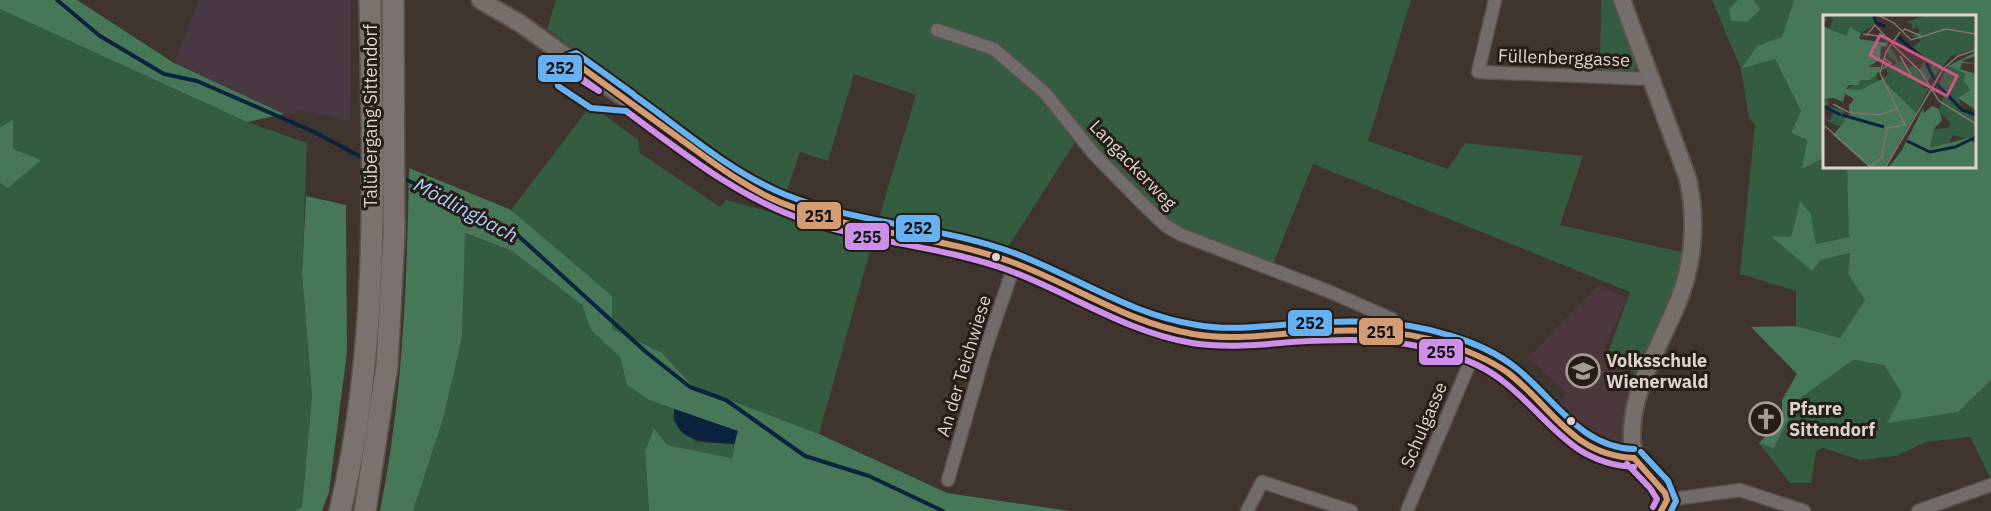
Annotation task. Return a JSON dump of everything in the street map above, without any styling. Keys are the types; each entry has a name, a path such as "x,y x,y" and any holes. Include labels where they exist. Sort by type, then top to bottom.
{"highway":[{"name":"Talübergang Sittendorf","path":"340,511 364,365 371,232 370,0"},
{"name":"Talübergang Sittendorf","path":"365,511 387,365 394,232 393,0"}],"street":[{"path":"480,0 521,24 717,165 764,194 833,220 967,248 1015,263 1161,329 1214,338 1395,326 1473,353 1508,372 1564,429 1617,460 1634,458"},
{"name":"Füllenberggasse","path":"1495,0 1478,72 1651,79"},
{"path":"1622,0 1688,179 1694,232 1689,267 1638,397 1632,440 1634,458 1641,468 1660,483 1664,506 1740,490 1804,511"},
{"name":"Langackerweg","path":"937,30 994,49 1046,93 1094,154 1166,226 1182,235 1395,326"},
{"name":"An der Teichwiese","path":"948,480 986,348 1015,263"},
{"name":"Schulgasse","path":"1407,511 1473,353"},
{"path":"1247,511 1262,482 1351,511"},
{"path":"1918,511 1991,485"}],"shaded area":[{"path":"199,0 351,0 350,121 303,111 284,114 174,63"},
{"name":"Volksschule Wienerwald","path":"1598,285 1627,298 1603,352 1635,380 1624,442 1615,449 1599,441 1557,404 1567,393 1528,358"}],"green space":[{"path":"0,0 77,0 174,63 284,114 247,122 0,9"},
{"path":"556,0 1411,0 1368,141 1448,169 1465,143 1583,156 1560,225 1682,252 1678,279 1635,374 1609,350 1630,292 1313,164 1273,264 1170,224 1081,133 1006,250 877,224 916,95 854,74 828,161 800,152 785,197 743,176 547,29"},
{"path":"1601,0 1615,0 1639,65 1631,73 1600,71"},
{"path":"1712,0 1794,0 1782,38 1757,46 1742,69 1775,59 1801,111 1791,133 1807,140 1803,169 1823,159 1823,168 1847,168 1850,237 1816,244 1811,214 1800,202 1791,237 1772,236 1821,260 1850,253 1848,274 1865,300 1840,338 1796,326 1796,291 1740,274 1755,125 1749,118 1741,69"},
{"path":"1738,0 1754,0 1760,10 1747,22 1731,21 1729,9"},
{"path":"1794,0 1991,0 1991,380 1958,412 1887,423 1902,394 1884,365 1853,360 1798,400 1774,448 1759,443 1782,419 1782,400 1797,374 1751,327 1796,326 1840,338 1865,300 1848,274 1850,253 1821,260 1812,271 1771,236 1791,237 1800,201 1811,214 1816,244 1849,237 1847,168 1976,168 1976,15 1823,15 1823,158 1802,169 1807,140 1791,133 1801,111 1775,59 1741,69 1757,46 1782,37"},
{"path":"0,9 247,122 307,143 302,274 312,395 302,507 295,511 0,511"},
{"path":"591,105 638,140 640,153 720,207 726,200 873,240 819,434 693,386 661,352 612,329 611,296 511,210"},
{"path":"13,119 13,149 41,160 8,188 0,183 0,128"},
{"path":"409,168 511,210 612,296 612,329 661,352 693,386 819,434 947,493 1070,511 649,511 645,451 654,428 667,445 732,458 737,431 649,400 627,385 620,357 591,330 582,305 512,251 465,233 462,337 444,416 413,511 380,511 399,383 407,254"},
{"path":"306,196 346,205 347,352 329,492 322,511 295,511 302,507 312,395 302,274"},
{"path":"464,233 512,251 582,305 591,330 620,357 627,385 649,400 674,409 673,421 697,442 734,444 732,458 667,445 654,428 645,451 649,511 413,511 444,416 462,337"},
{"path":"1853,360 1884,365 1902,394 1888,422 1958,412 1991,380 1991,479 1970,437 1926,442 1896,456 1860,460 1823,448 1816,451 1811,483 1790,483 1759,443 1774,447 1798,400"}],"water":[{"path":"674,409 738,431 734,444 703,441 686,435 679,429"}],"waterway":[{"name":"Mödlingbach","path":"57,0 100,36 164,74 197,81 312,131 365,159"},
{"name":"Mödlingbach","path":"401,177 513,231 646,352 690,387 726,400 805,456 869,476 943,511"}],"transit line":[{"name":"252","path":"626,111 591,108 558,86 556,76 567,56 576,53 633,94"},
{"name":"251","path":"574,62 731,175 782,203 838,221 953,245 1009,261 1122,312 1169,329 1205,336 1230,337 1368,331 1387,332 1444,343 1477,355 1507,372 1578,439 1613,455 1634,458"},
{"name":"255","path":"577,75 599,91 576,77 577,75"},
{"name":"252","path":"635,96 727,163 786,195 814,205 957,237 1014,253 1149,313 1209,327 1234,328 1334,322 1391,323 1429,330 1466,341 1492,352 1516,368 1583,431 1598,440 1634,449"},
{"name":"255","path":"626,111 711,172 779,210 829,228 958,255 1008,270 1121,321 1168,338 1204,345 1229,346 1369,340 1407,344 1461,358 1483,368 1504,382 1577,448 1612,464 1634,467"},
{"name":"252","path":"1641,452 1668,481 1676,501 1671,511"},
{"name":"251","path":"1634,458 1665,493 1667,500 1661,511"},
{"name":"255","path":"1627,464 1650,488 1657,499 1653,507"}],"place":[{"name":"Volksschule Wienerwald","path":"1583,371"},
{"name":"Pfarre Sittendorf","path":"1766,419"}]}
